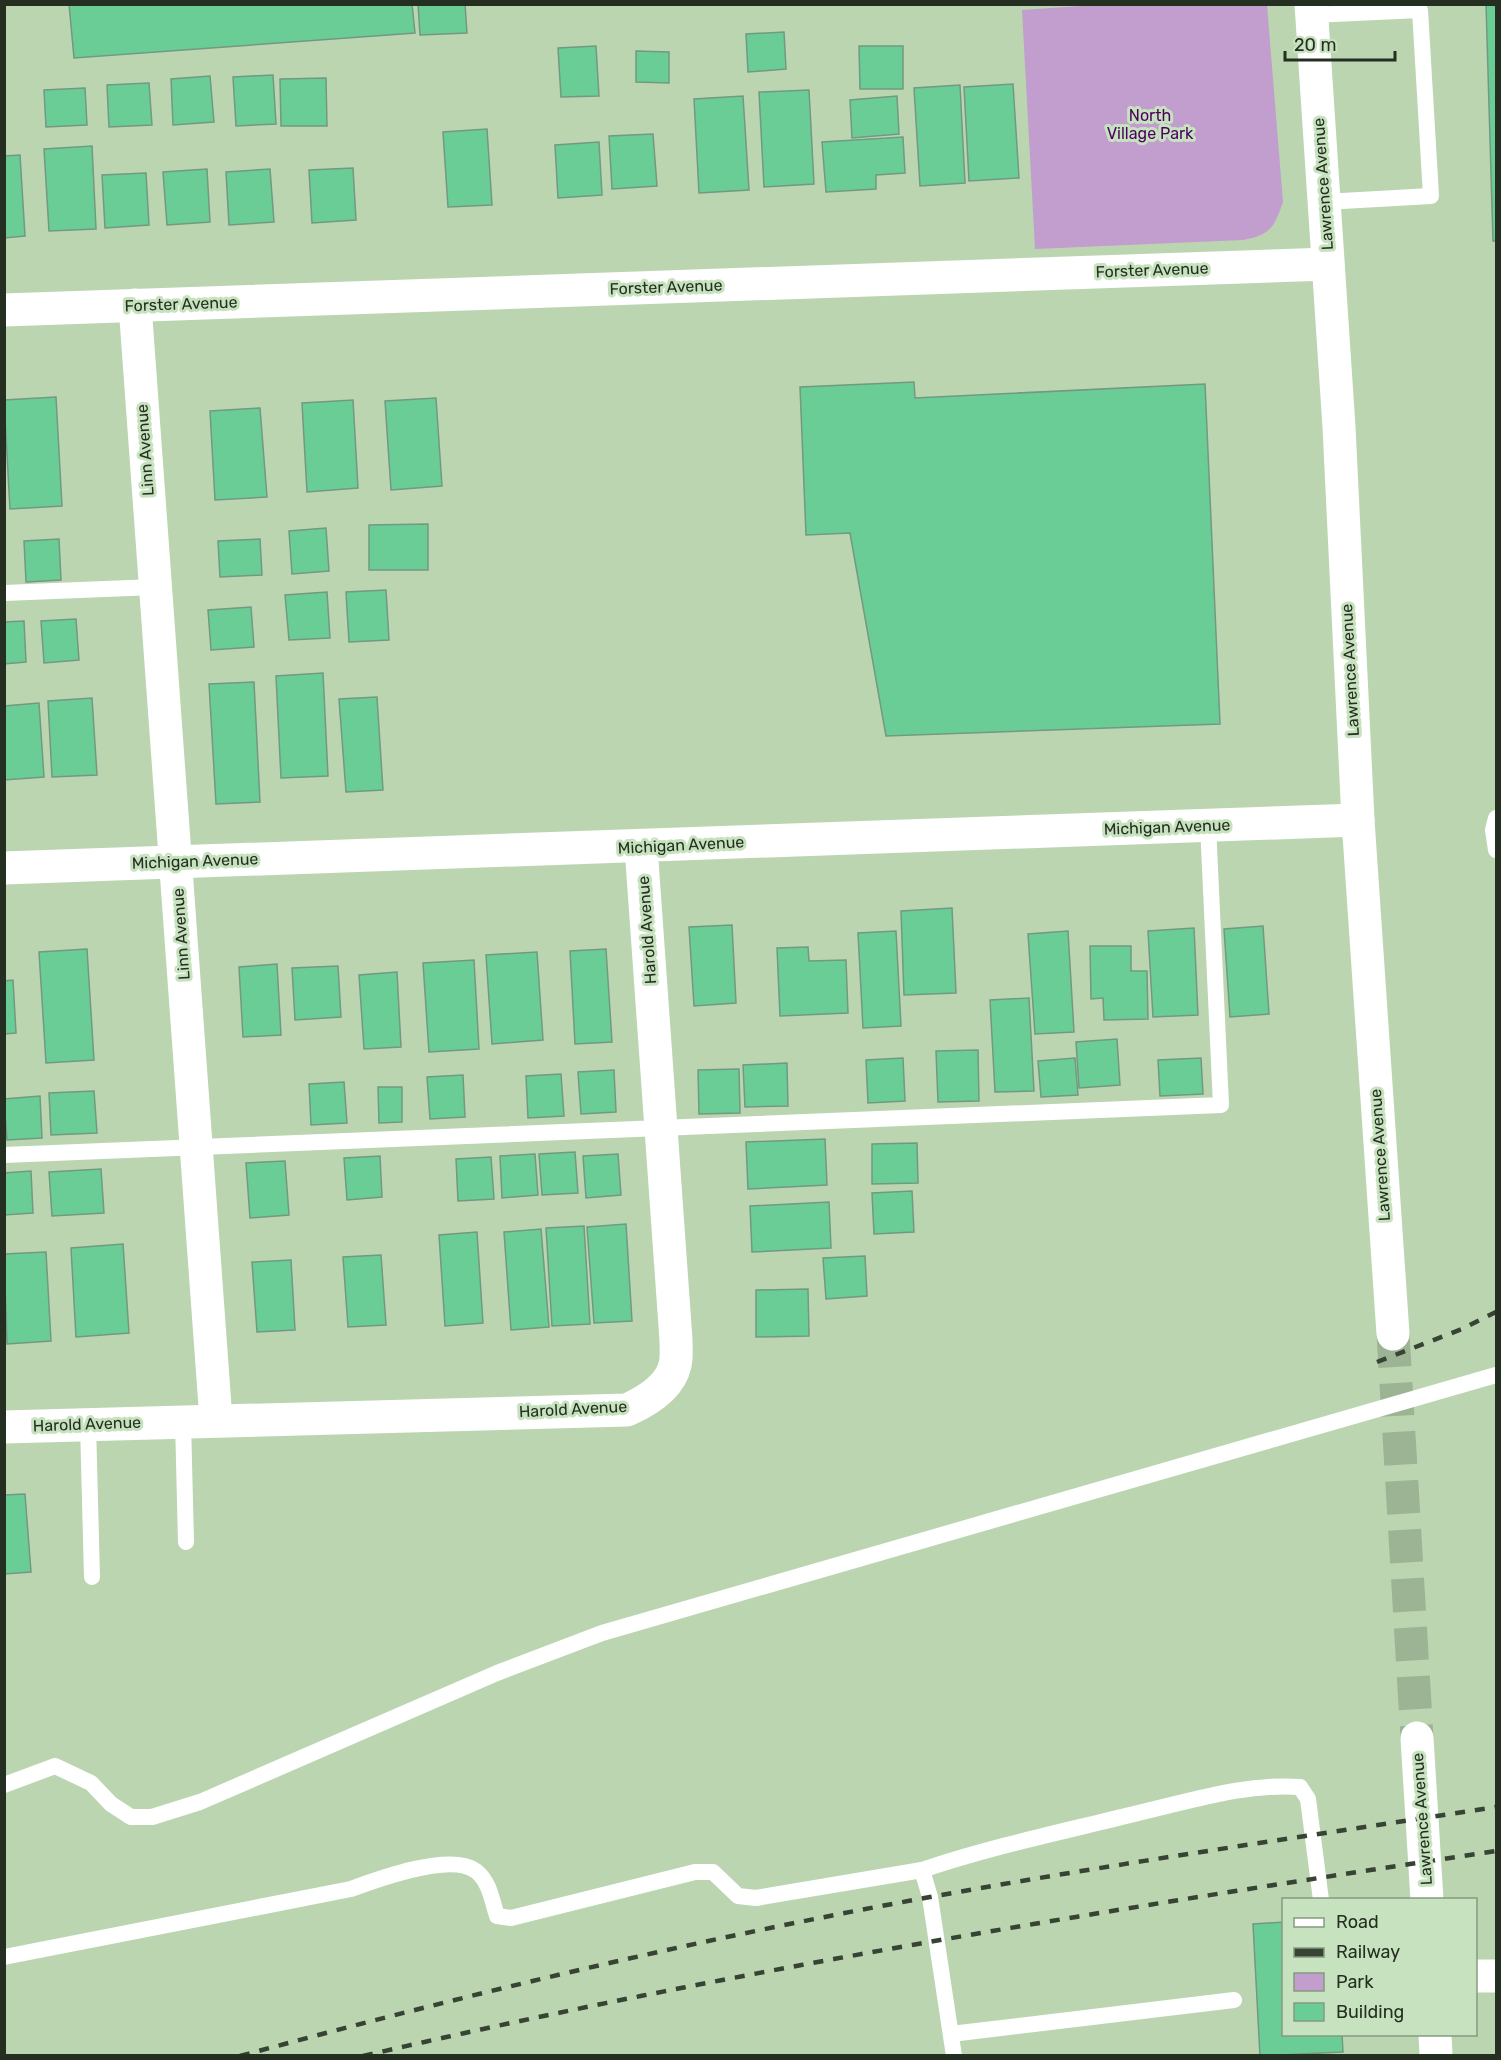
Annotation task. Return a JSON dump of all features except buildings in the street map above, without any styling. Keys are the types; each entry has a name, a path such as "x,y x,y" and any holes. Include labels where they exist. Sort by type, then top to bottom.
{"street":[{"name":"Lawrence Avenue","path":"1311,10 1328,264 1358,820 1393,1334"},
{"name":"Forster Avenue","path":"4,310 1328,264"},
{"name":"Linn Avenue","path":"135,305 216,1420"},
{"name":"Michigan Avenue","path":"4,868 1358,820"},
{"name":"Harold Avenue","path":"4,1427 627,1410 647,1401 663,1386 675,1365 676,1340 641,847"},
{"name":"Lawrence Avenue","path":"1417,1738 1427,1898"},
{"path":"1477,1977 1497,1976"},
{"path":"1435,2036 1436,2055"}],"lane":[{"path":"1311,10 1420,10 1431,195 1324,202"},
{"path":"4,593 155,587"},
{"path":"1497,818 1493,830 1497,850"},
{"path":"4,1155 1221,1105 1208,825"},
{"path":"4,1785 55,1766 91,1783 111,1804 131,1817 152,1817 200,1802 497,1673 602,1633 1497,1375"},
{"path":"183,1421 186,1542"},
{"path":"88,1424 92,1577"},
{"path":"4,1957 351,1889 397,1872 459,1864 475,1870 486,1882 498,1916 511,1918 695,1872 713,1872 738,1896 756,1898 922,1870 989,1848 1230,1792 1279,1785 1299,1787 1308,1798 1322,1898"},
{"path":"922,1870 930,1897 954,2055"},
{"path":"951,2034 1234,2000"}],"green space":[{"name":"North Village Park","path":"1110,4 1267,5 1283,202 1274,224 1265,233 1243,240 1035,249 1022,10"}],"tunnel":[{"path":"1393,1334 1417,1738"}],"railway":[{"path":"1377,1362 1462,1329 1496,1312"},
{"path":"240,2056 584,1969 843,1913 1071,1873 1496,1807"},
{"path":"363,2056 645,1995 928,1942 1496,1851"}]}
